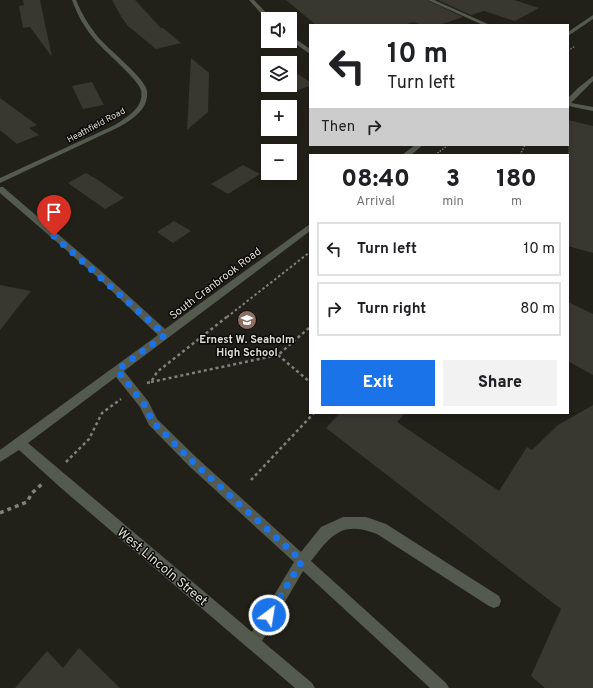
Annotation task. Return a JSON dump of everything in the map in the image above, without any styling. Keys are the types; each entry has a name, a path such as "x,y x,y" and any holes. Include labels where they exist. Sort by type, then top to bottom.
{"street":[{"name":"Heathfield Road","path":"0,181 118,126 133,116 140,108 144,99 144,89 134,76 97,39 82,20 74,0"},
{"path":"251,0 262,12"},
{"path":"430,0 485,24"},
{"path":"569,33 593,17"},
{"path":"297,42 309,51"},
{"path":"569,102 580,89 593,78"},
{"path":"569,103 593,109"},
{"path":"407,154 419,146"},
{"path":"0,189 98,273 165,335"},
{"name":"South Cranbrook Road","path":"0,457 309,228"},
{"path":"117,370 144,404 153,422 193,462 441,688"},
{"name":"West Lincoln Street","path":"19,443 65,484 308,688"},
{"path":"253,643 302,561 326,532 343,523 366,523 381,529 494,601"}],"path":[{"path":"436,154 447,146"},
{"path":"150,382 157,372 309,253"},
{"path":"144,384 278,355 309,328"},
{"path":"278,355 309,381"},
{"path":"71,457 89,440 102,413 122,398"},
{"path":"251,480 313,414"},
{"path":"0,513 27,502 32,493"}],"building":[{"path":"23,0 40,0 52,57 30,27 23,28 19,6 24,5"},
{"path":"112,0 135,0 161,28 181,43 156,49 128,26"},
{"path":"286,0 427,0 463,17 442,24 419,24 414,22 407,24 315,24"},
{"path":"438,0 514,0 539,8 515,21 484,11 471,15"},
{"path":"191,58 209,73 208,112 187,130"},
{"path":"297,74 309,81 309,86 297,90"},
{"path":"92,82 104,105 83,109 72,86"},
{"path":"0,98 37,125 29,128 39,135 17,144 0,130"},
{"path":"569,120 593,126 593,253 569,246"},
{"path":"243,165 260,174 228,194 211,184"},
{"path":"86,173 124,198 105,209 68,183"},
{"path":"174,221 191,231 173,243 157,232"},
{"path":"0,285 31,291 0,330"},
{"path":"569,302 593,314 593,375 569,362"},
{"path":"593,405 593,688 545,688 531,676 561,609 326,428 339,414 404,414 397,422 499,491 527,447 532,450 558,425"},
{"path":"79,648 120,688 15,688 47,651 63,668"}],"place":[{"name":"Ernest W. Seaholm High School","path":"247,320"}],"route":[{"path":"54,236 98,273 165,335 117,370 144,404 153,422 193,462 302,561 269,615"}]}
